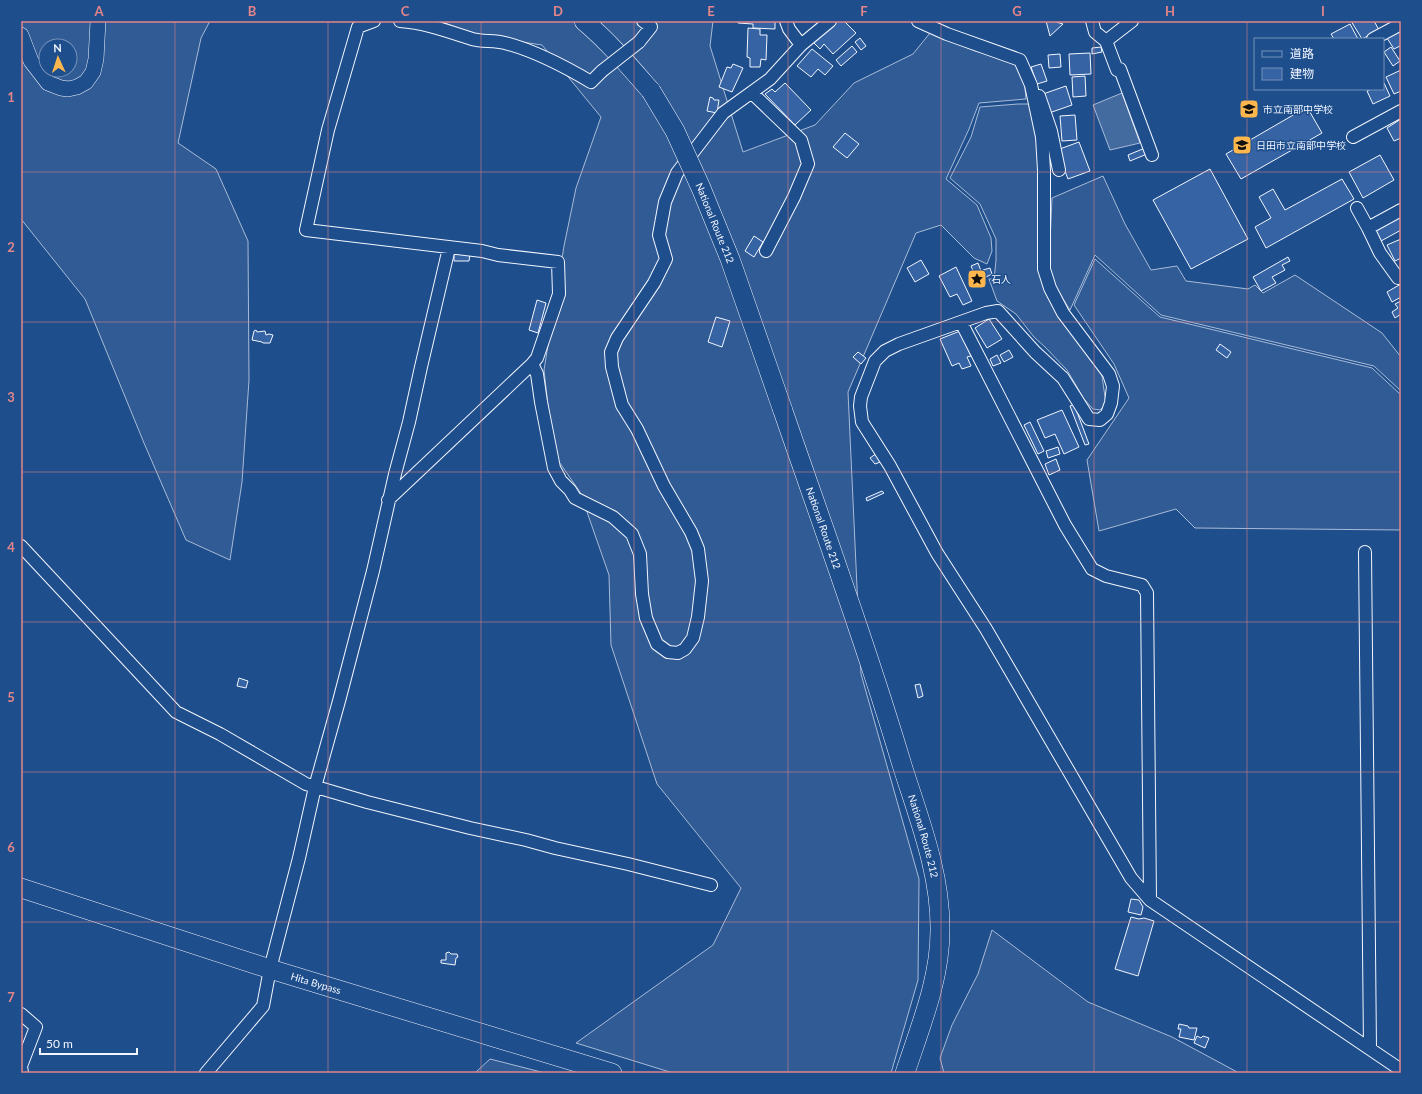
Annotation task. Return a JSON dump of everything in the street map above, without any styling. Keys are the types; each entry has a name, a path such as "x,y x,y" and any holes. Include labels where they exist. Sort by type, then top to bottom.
{"highway":[{"name":"National Route 212","path":"584,21 626,62 651,91 675,131 704,195 730,258 887,715 933,868 938,898 940,932 936,976 905,1073"},
{"name":"Hita Bypass","path":"21,888 270,969 612,1073"}],"street":[{"path":"21,35 30,62 48,83 68,89 77,87 86,82 93,72 96,59 98,21"},
{"path":"374,21 358,27 328,130 306,230 482,251 498,255 558,262 559,294 537,358 388,500"},
{"path":"400,21 440,28 474,40 503,42 528,50 569,69 591,82 602,71 639,42 651,27 643,21"},
{"path":"786,21 789,29 801,45"},
{"path":"532,364 537,374 554,468 557,475 575,498 612,517 632,534 640,554 642,594 646,618 657,644 668,652 678,653 685,649 693,638 698,617 702,581 698,549 691,532 664,486 637,430 622,405 612,367 611,352 623,327 654,283 666,259 659,235 665,202 677,173 723,114 770,79 801,45 830,21"},
{"path":"918,21 947,34 1020,60 1030,85 1042,137 1044,170 1044,269 1050,288 1063,313 1109,374 1113,386 1111,403 1107,414 1100,420 1089,419 1063,378 1035,352 998,312 986,313 885,350 875,361 861,397 860,406 862,422 890,466 937,553 986,629 1131,878 1150,900 1401,1070"},
{"path":"1092,21 1095,32 1106,41 1117,70 1120,69 1152,155"},
{"path":"1106,41 1132,21"},
{"path":"1375,38 1401,24"},
{"path":"1030,85 1033,86 1038,92 1051,131 1059,170"},
{"path":"752,93 801,140 808,164 794,197 766,251"},
{"path":"1353,137 1401,111"},
{"path":"1357,208 1380,253 1398,278 1401,277"},
{"path":"1368,228 1401,210"},
{"path":"206,1073 263,1006 270,969 299,858 314,787 339,701 373,571 388,500 409,422 449,248"},
{"path":"961,322 1065,525 1092,569 1106,576 1142,585 1147,593 1150,900"},
{"path":"21,546 176,712 220,734 306,784 367,802 470,828 628,864 711,885"},
{"path":"1365,552 1370,1049"},
{"path":"21,1014 36,1027 22,1066 22,1073"}],"shaded area":[{"path":"21,21 210,21 201,38 178,143 216,169 248,241 249,380 242,482 230,560 186,540 144,443 85,299 21,219"},
{"path":"440,21 713,21 710,46 743,152 815,125 854,83 913,54 930,33 975,51 1015,60 1024,78 1026,99 979,103 946,179 977,205 991,238 992,251 987,264 974,258 941,225 916,233 848,392 861,674 919,879 918,980 891,1073 673,1073 576,1043 713,945 741,888 657,784 611,645 609,575 580,492 557,459 548,406 544,370 564,246 576,188 601,117 542,45 476,35"},
{"path":"1122,93 1140,143 1110,150 1093,105"},
{"path":"1030,104 1036,134 1040,171 1041,269 1101,369 1106,404 1100,410 1093,409 1084,399 1067,370 1034,337 1016,314 997,301 989,279 994,279 996,239 980,204 950,178 971,137 980,107"},
{"path":"1103,176 1125,224 1151,270 1177,266 1186,281 1248,289 1255,285 1263,293 1295,275 1382,333 1401,357 1401,391 1374,366 1161,315 1095,255 1070,310 1055,286 1049,267 1052,198"},
{"path":"1095,259 1160,317 1372,368 1401,395 1401,530 1195,528 1176,509 1099,531 1087,460 1129,398 1114,364 1074,305"},
{"path":"992,930 1088,1002 1172,1037 1239,1073 944,1073 940,1058 952,1025 978,974"},
{"path":"490,1059 545,1073 475,1073"}],"building":[{"path":"738,21 775,21 775,29 753,28 753,24 738,23"},
{"path":"837,21 844,21 856,33 833,54 824,44 820,49 814,43"},
{"path":"1046,21 1053,21 1063,24 1050,36"},
{"path":"1351,21 1374,21 1379,30 1361,38"},
{"path":"1350,24 1357,38 1333,38 1331,34"},
{"path":"748,28 760,29 760,35 767,35 766,60 761,59 760,67 750,67 750,58 747,57"},
{"path":"1401,31 1401,48 1400,46 1394,49 1387,38"},
{"path":"860,38 866,46 861,50 855,42"},
{"path":"852,46 857,52 841,66 836,60"},
{"path":"1101,47 1102,52 1092,54 1092,48"},
{"path":"1391,47 1400,61 1393,66 1384,52"},
{"path":"812,49 833,66 825,75 818,69 811,77 797,66"},
{"path":"1090,53 1091,74 1070,75 1069,54"},
{"path":"1060,54 1061,67 1049,68 1048,55"},
{"path":"733,64 743,68 732,92 719,87 727,67 731,68"},
{"path":"1041,64 1047,81 1037,84 1031,67"},
{"path":"1401,70 1401,91 1394,94 1386,77"},
{"path":"1085,76 1086,96 1073,97 1072,77"},
{"path":"785,83 811,110 795,125 765,94 772,89 775,92"},
{"path":"1384,83 1390,96 1373,104 1367,91 1384,90"},
{"path":"1066,86 1072,105 1049,113 1043,94"},
{"path":"710,97 714,100 719,100 717,113 707,111"},
{"path":"1307,107 1322,133 1241,179 1226,154"},
{"path":"1075,115 1077,140 1062,141 1060,116"},
{"path":"1401,119 1401,138 1394,141 1387,128"},
{"path":"845,133 859,144 847,158 833,147"},
{"path":"1079,142 1090,171 1068,179 1057,150"},
{"path":"1145,148 1147,154 1130,161 1128,155"},
{"path":"1380,155 1394,180 1363,198 1349,172"},
{"path":"1210,169 1248,239 1191,269 1153,200"},
{"path":"1342,179 1354,199 1266,248 1255,227 1271,218 1259,197 1273,189 1285,210"},
{"path":"1401,212 1401,230 1381,241 1374,228"},
{"path":"754,236 763,242 754,257 745,251"},
{"path":"1401,239 1401,258 1395,261 1387,245"},
{"path":"454,254 470,254 469,261 454,261"},
{"path":"1288,257 1290,261 1282,265 1285,270 1272,277 1276,283 1261,291 1253,277"},
{"path":"921,260 929,274 915,282 907,268"},
{"path":"978,263 981,271 974,273 971,266"},
{"path":"956,267 972,301 963,305 957,294 950,297 939,276"},
{"path":"990,268 992,274 986,277 983,270"},
{"path":"979,275 981,282 973,284 971,277"},
{"path":"1401,284 1401,297 1392,302 1387,292"},
{"path":"537,300 546,303 538,333 529,330"},
{"path":"1401,301 1401,314 1395,318 1392,312 1398,308 1395,304"},
{"path":"716,317 730,321 722,347 708,342"},
{"path":"989,319 1002,339 987,348 975,328"},
{"path":"256,330 257,332 265,331 266,335 273,335 270,343 252,340 254,331"},
{"path":"960,331 971,356 967,357 971,366 962,369 959,363 952,366 940,339"},
{"path":"1220,344 1231,352 1227,358 1216,350"},
{"path":"1009,350 1013,357 1004,362 1000,355"},
{"path":"858,352 866,358 861,364 853,357"},
{"path":"997,355 1001,363 993,366 990,359"},
{"path":"1074,404 1089,444 1085,445 1070,406"},
{"path":"1062,410 1079,447 1064,454 1055,434 1045,438 1037,420"},
{"path":"1030,422 1044,451 1038,454 1024,425"},
{"path":"1058,447 1060,454 1048,458 1046,451"},
{"path":"877,453 883,461 875,464 870,458"},
{"path":"1056,459 1060,470 1049,475 1045,464"},
{"path":"882,491 884,493 867,501 866,498"},
{"path":"239,678 248,681 246,688 237,686"},
{"path":"920,684 923,696 918,698 915,685"},
{"path":"1131,899 1139,900 1143,907 1141,915 1128,912"},
{"path":"1131,917 1139,919 1144,918 1154,921 1138,976 1115,969"},
{"path":"449,952 451,954 457,954 458,957 456,958 455,965 441,963 441,960 446,960 446,953"},
{"path":"1179,1024 1188,1026 1189,1028 1197,1028 1194,1040 1179,1037 1181,1029 1178,1029"},
{"path":"1197,1036 1201,1038 1203,1036 1209,1038 1205,1048 1194,1043"}],"place":[{"name":"市立南部中学校","path":"1249,109"},
{"name":"日田市立南部中学校","path":"1242,145"},
{"name":"石人","path":"977,279"}]}
